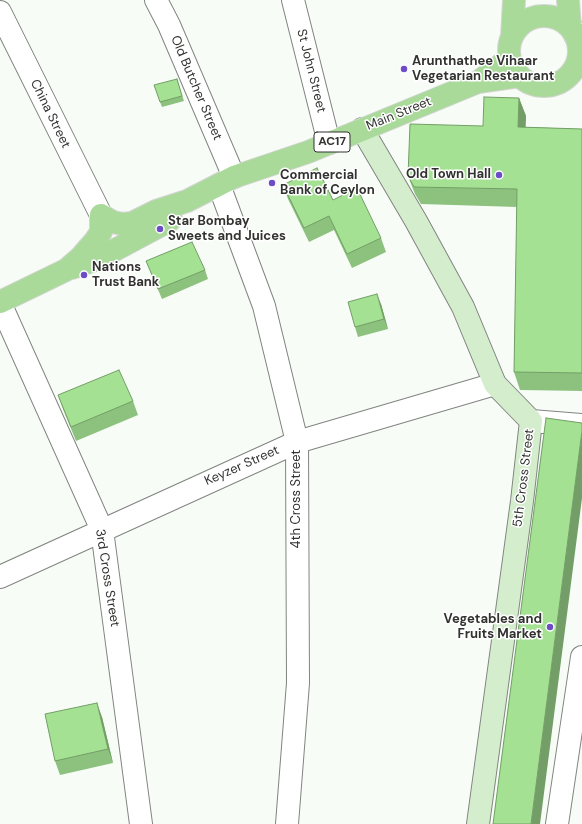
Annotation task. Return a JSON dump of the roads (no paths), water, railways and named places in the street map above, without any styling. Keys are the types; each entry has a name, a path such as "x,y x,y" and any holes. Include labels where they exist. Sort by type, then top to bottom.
{"main road":[{"path":"514,0 514,57 529,82 540,85 551,85 561,81 570,74 576,65 578,42 568,0"},
{"path":"514,57 517,29 525,22 533,18 543,16 556,18 578,42"},
{"name":"Main Street","path":"66,270 95,241 100,232 101,215 113,222 122,224 132,223 156,212 187,201 226,181 308,152 478,82 514,57"},
{"name":"5th Cross Street","path":"362,129 416,221 463,307 495,384 531,420 521,508 478,824"},
{"name":"Main Street","path":"0,302 66,270 82,266 98,259 169,221 187,201"}],"street":[{"name":"Old Butcher Street","path":"156,0 169,25 226,181"},
{"name":"St John Street","path":"293,0 329,143"},
{"name":"China Street","path":"0,12 101,215"},
{"name":"4th Cross Street","path":"226,181 264,306 297,442 298,683 287,824"},
{"name":"3rd Cross Street","path":"0,302 102,530 141,824"},
{"name":"Keyzer Street","path":"0,577 297,442 495,384"},
{"path":"531,420 582,425"},
{"path":"558,824 582,657"}],"place":[{"name":"Arunthathee Vihaar Vegetarian Restaurant","path":"404,69"},
{"name":"Old Town Hall","path":"499,175"},
{"name":"Commercial Bank of Ceylon","path":"272,183"},
{"name":"Star Bombay Sweets and Juices","path":"160,229"},
{"name":"Nations Trust Bank","path":"84,275"},
{"name":"Vegetables and Fruits Market","path":"550,627"}]}
